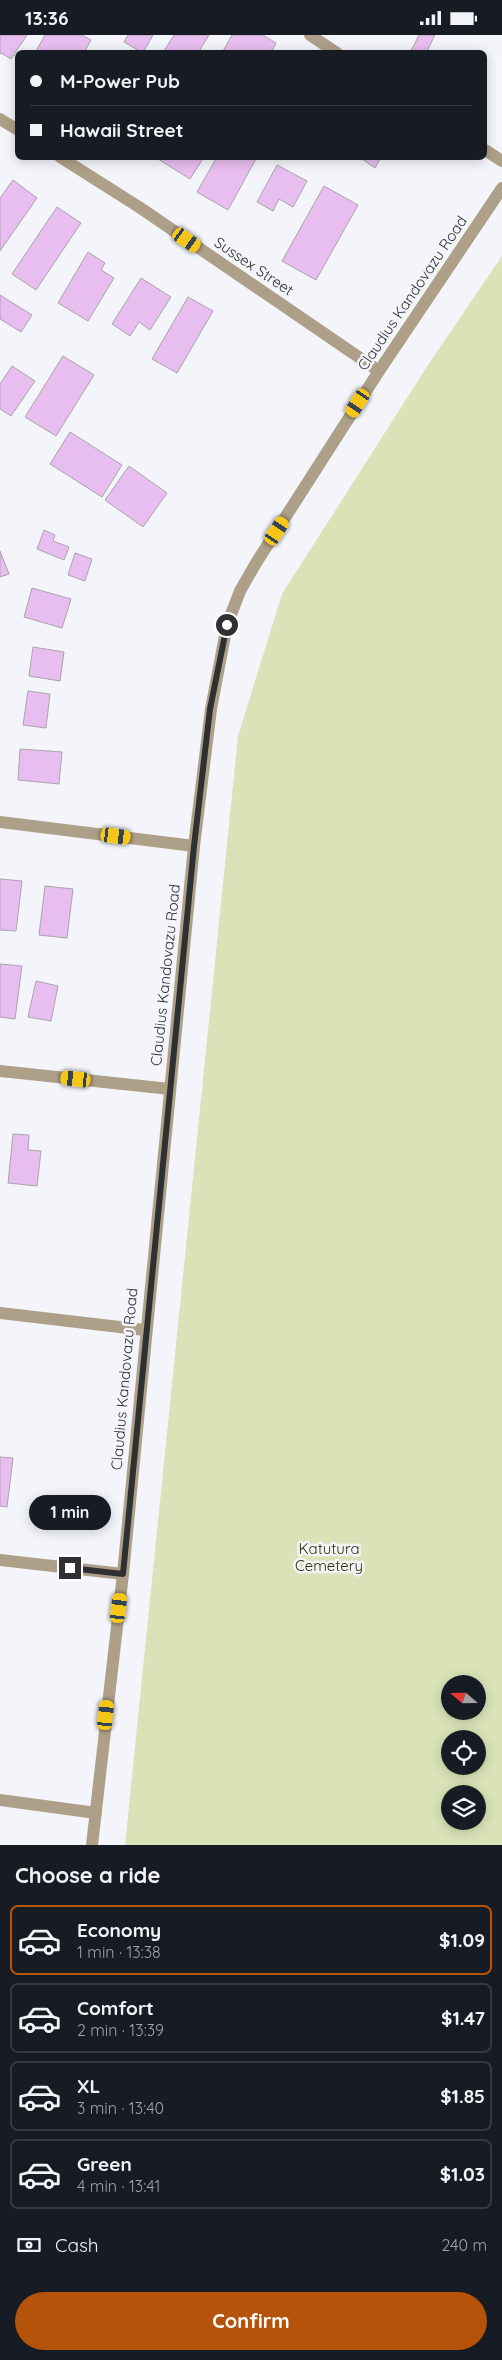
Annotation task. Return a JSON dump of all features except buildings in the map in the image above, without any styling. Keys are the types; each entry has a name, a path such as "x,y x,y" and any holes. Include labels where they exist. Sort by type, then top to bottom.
{"street":[{"path":"310,35 332,50"},
{"path":"0,119 15,129"},
{"path":"487,151 502,161"},
{"name":"Sussex Street","path":"65,160 139,207 379,371"},
{"name":"Claudius Kandovazu Road","path":"92,1845 123,1574 145,1330 194,846 210,709 227,625 240,591 379,371 502,188"},
{"path":"0,822 194,846"},
{"path":"0,1071 170,1089"},
{"path":"0,1313 145,1330"},
{"path":"0,1560 123,1574"},
{"path":"0,1800 96,1813"}],"green space":[{"name":"Katutura Cemetery","path":"502,256 502,1845 125,1845 238,736 282,594 428,365"}],"route":[{"path":"70,1568 123,1574 145,1330 194,846 210,709 227,625"}]}
